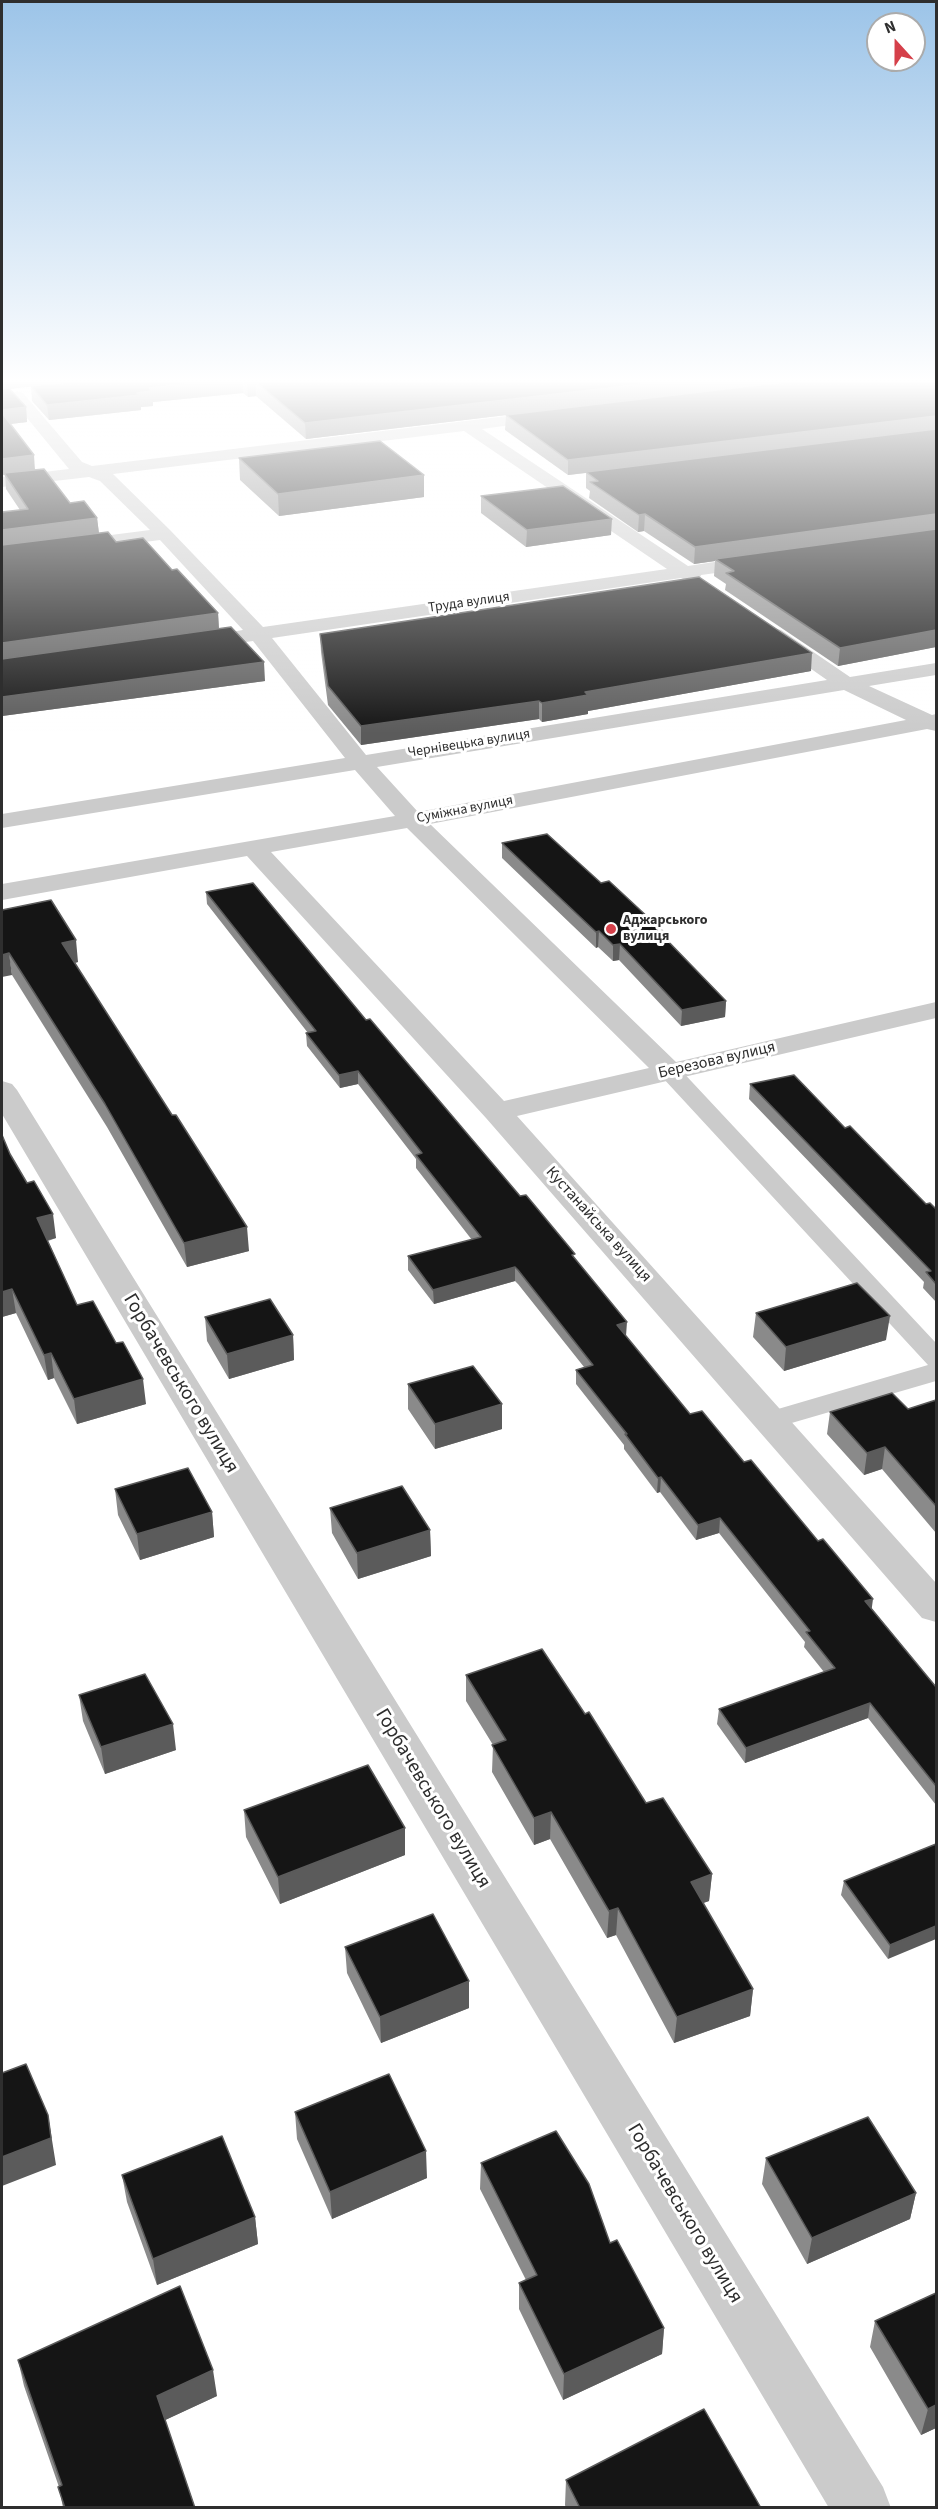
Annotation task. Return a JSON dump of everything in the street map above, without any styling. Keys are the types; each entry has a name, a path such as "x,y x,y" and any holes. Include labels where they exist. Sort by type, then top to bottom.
{"street":[{"path":"127,498 258,634 360,762 412,820 670,1072"},
{"path":"574,498 703,585"},
{"path":"2,555 164,534"},
{"name":"Труда вулиця","path":"176,645 776,559"},
{"path":"760,624 847,684 934,723"},
{"name":"Чернівецька вулиця","path":"2,821 936,669"},
{"name":"Суміжна вулиця","path":"2,892 412,820 934,723"},
{"name":"Кустанайська вулиця","path":"254,848 497,1112 936,1608"},
{"name":"Березова вулиця","path":"497,1112 936,1010"},
{"name":"Горбачевського вулиця","path":"2,1090 862,2508"}],"lane":[{"path":"670,1072 936,1359"},
{"path":"771,1420 936,1372"}],"building":[{"path":"21,498 66,498 70,503 84,501 97,518 2,530 2,512 28,509"},
{"path":"484,498 581,498 612,519 527,530"},
{"path":"614,498 936,498 936,514 695,547 645,514 639,515"},
{"path":"936,529 936,630 840,648 726,573 734,571 715,559"},
{"path":"108,532 116,542 143,538 172,570 177,569 218,613 2,643 2,545"},
{"path":"699,577 812,653 585,692 588,695 542,703 539,701 361,726 328,686 320,634"},
{"path":"231,627 264,662 2,697 2,659"},
{"path":"547,834 601,883 609,881 666,934 662,935 726,1001 682,1010 620,944 613,945 599,931 596,932 502,843"},
{"path":"253,883 366,1020 370,1019 520,1196 526,1195 575,1254 572,1255 627,1322 617,1325 690,1414 702,1411 744,1462 751,1460 818,1541 823,1539 873,1599 865,1601 936,1687 936,1786 870,1703 746,1748 719,1709 835,1668 806,1632 810,1631 720,1518 698,1525 661,1477 658,1478 625,1434 627,1434 576,1370 593,1365 515,1267 433,1290 408,1256 481,1237 416,1155 422,1153 358,1071 339,1075 306,1033 316,1031 206,892"},
{"path":"51,900 76,940 62,943 247,1227 184,1243 105,1104 9,953 2,955 2,910"},
{"path":"794,1075 845,1128 850,1126 926,1204 930,1203 936,1209 936,1284 926,1272 931,1271 750,1084"},
{"path":"2,1135 27,1183 34,1181 53,1214 37,1218 77,1305 93,1301 116,1343 123,1342 143,1379 74,1399 51,1353 44,1355 12,1289 2,1292"},
{"path":"857,1283 890,1316 786,1347 756,1313"},
{"path":"270,1299 293,1335 227,1354 205,1317"},
{"path":"473,1366 502,1404 435,1424 408,1384"},
{"path":"892,1393 908,1409 936,1400 936,1506 885,1447 867,1453 830,1412"},
{"path":"188,1468 212,1512 137,1534 115,1489"},
{"path":"402,1486 430,1530 357,1553 330,1508"},
{"path":"542,1649 585,1714 589,1712 646,1803 663,1798 712,1874 691,1882 753,1989 677,2017 618,1908 609,1911 551,1812 534,1818 492,1745 506,1740 466,1675"},
{"path":"145,1674 173,1724 101,1747 79,1695"},
{"path":"368,1765 405,1828 278,1877 244,1810"},
{"path":"936,1844 936,1926 890,1945 844,1881"},
{"path":"433,1914 469,1981 380,2017 345,1947"},
{"path":"26,2064 48,2115 51,2138 2,2157 2,2073"},
{"path":"389,2074 426,2151 330,2192 295,2112"},
{"path":"868,2117 916,2193 812,2238 766,2158"},
{"path":"556,2131 589,2184 610,2243 617,2240 664,2328 564,2374 519,2283 537,2275 481,2163"},
{"path":"222,2136 255,2217 153,2259 122,2175"},
{"path":"180,2286 213,2370 157,2396 195,2508 65,2508 58,2487 62,2485 18,2360"},
{"path":"936,2293 936,2405 928,2409 875,2321"},
{"path":"704,2409 761,2508 580,2508 566,2480"}],"place":[{"name":"Аджарського вулиця","path":"611,929"}]}
